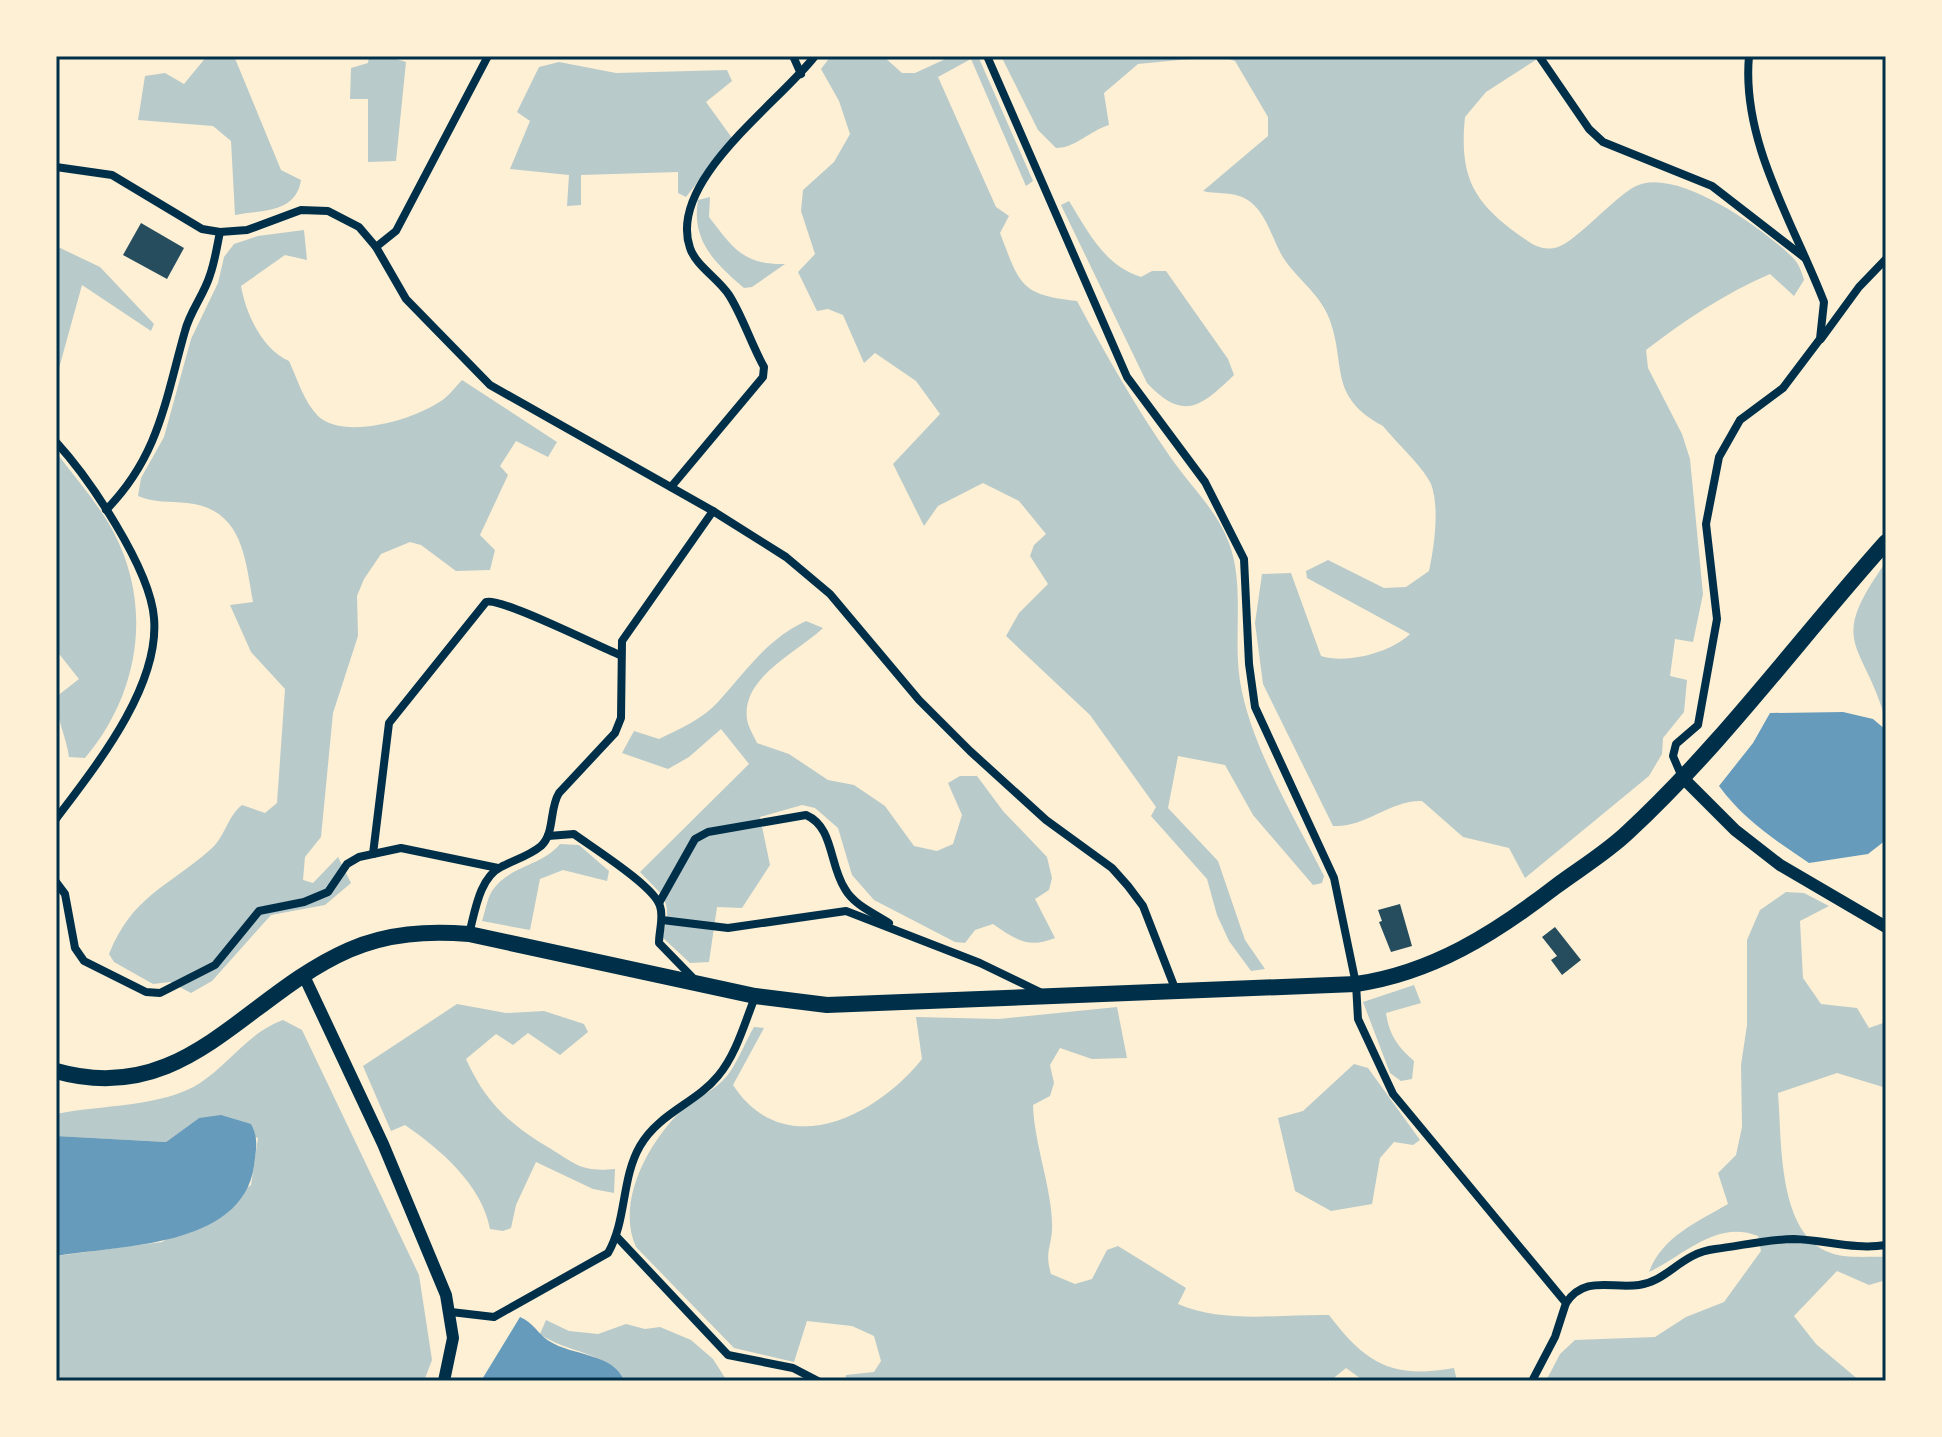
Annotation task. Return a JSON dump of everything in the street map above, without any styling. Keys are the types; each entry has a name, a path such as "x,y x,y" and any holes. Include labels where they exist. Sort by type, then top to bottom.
{"highway":[{"path":"56,1071 104,1080 163,1069 194,1054 304,976 348,950 375,940 427,931 469,934 755,996 827,1005 1356,984 1388,979 1429,966 1507,922 1625,835 1683,778 1886,542"}],"street":[{"path":"376,247 396,231 488,56"},
{"path":"793,56 801,74"},
{"path":"671,487 763,377 764,367 729,295 691,252 687,219 690,203 715,163 815,56"},
{"path":"987,56 1127,377 1205,482 1239,547 1249,596 1249,664 1255,707 1334,878 1356,984 1358,1019 1393,1094 1566,1303"},
{"path":"1539,56 1589,129 1603,142 1712,186 1809,260"},
{"path":"1749,56 1750,99 1759,145 1824,302 1820,339"},
{"path":"56,167 112,175 202,229 220,232 247,230 301,210 341,214 359,227 376,247 406,299 490,385 713,511 786,557 830,594 919,700 970,751 1046,820 1112,868 1143,906 1176,991"},
{"path":"106,510 129,487 141,467 171,393 190,314 210,277 220,232"},
{"path":"1886,259 1783,388 1740,420 1719,457 1706,524 1717,619 1698,725 1676,744 1673,756 1683,778 1735,830 1780,865 1886,927"},
{"path":"56,442 124,540 150,599 154,617 153,637 141,684 101,760 56,819"},
{"path":"548,836 553,802 604,747 621,718 622,641 713,511"},
{"path":"373,854 383,748 389,723 486,602 506,603 580,640 620,655"},
{"path":"696,981 659,943 662,920 659,903 695,839 708,832 806,815 818,820 843,887 853,899 903,932"},
{"path":"469,934 478,897 498,868 527,855 548,836 574,834 659,903"},
{"path":"56,882 65,894 75,948 84,961 146,992 160,993 215,965 259,911 304,902 328,892 347,864 373,854 401,848 498,868"},
{"path":"662,920 728,928 846,911 980,963 1047,996"},
{"path":"304,976 436,1266 451,1312 451,1360 444,1381"},
{"path":"451,1312 494,1317 608,1253 617,1237 630,1170 640,1146 655,1125 718,1076 739,1038 755,996"},
{"path":"617,1237 728,1355 793,1368 818,1381"},
{"path":"1523,1381 1533,1378 1555,1337 1566,1303 1575,1291 1590,1285 1637,1286 1657,1280 1695,1252 1794,1239 1865,1248 1886,1245"}],"shaded area":[{"path":"207,56 234,56 281,170 301,180 293,199 277,208 235,215 231,141 213,126 138,120 145,76 165,73 184,84"},
{"path":"369,56 387,56 406,62 396,161 368,162 368,99 350,99 351,68 368,63"},
{"path":"831,56 883,56 902,73 915,73 952,56 978,56 1033,181 1026,186 971,59 938,77 996,207 1009,216 1000,233 1012,265 1033,291 1077,301 1146,420 1224,531 1234,559 1238,594 1238,664 1245,705 1263,756 1324,876 1322,883 1313,885 1253,815 1225,765 1178,756 1168,808 1218,861 1245,940 1265,969 1251,971 1229,941 1217,915 1207,879 1151,816 1156,807 1090,715 1006,636 1019,613 1048,584 1030,556 1034,545 1046,534 1019,501 983,483 938,506 924,526 893,464 940,414 916,381 875,353 864,363 843,315 828,309 817,311 798,272 815,254 801,211 803,190 834,162 850,134 839,101 821,69"},
{"path":"1001,56 1220,56 1138,64 1104,93 1109,125 1070,145 1056,148 1038,130"},
{"path":"1220,56 1542,56 1486,92 1465,117 1464,156 1472,186 1503,223 1537,246 1558,247 1634,187 1651,182 1672,184 1718,204 1763,232 1796,261 1804,280 1794,296 1770,274 1705,308 1646,350 1648,368 1682,434 1690,459 1703,594 1693,642 1675,639 1670,676 1687,680 1684,712 1663,738 1662,754 1649,776 1525,878 1509,848 1463,837 1422,801 1399,805 1356,823 1333,826 1263,684 1255,623 1262,574 1291,573 1321,656 1355,658 1380,651 1410,634 1307,578 1306,571 1328,560 1384,588 1406,587 1429,571 1436,516 1431,484 1422,470 1383,426 1353,403 1346,391 1325,309 1286,262 1260,212 1239,196 1203,191 1268,136 1268,117 1235,61"},
{"path":"559,62 616,73 727,70 732,81 706,102 732,138 686,197 678,193 678,172 581,175 581,205 567,206 569,175 510,169 530,121 517,112 539,67"},
{"path":"710,197 709,217 733,246 749,258 785,264 752,287 744,288 733,279 708,250 698,228 698,200"},
{"path":"1069,201 1083,225 1117,265 1141,277 1152,271 1166,271 1228,359 1234,375 1211,396 1191,406 1181,406 1160,395 1147,383 1061,205"},
{"path":"304,230 307,260 285,255 241,286 257,330 271,348 289,361 305,397 318,416 345,427 400,420 433,406 462,380 557,442 548,457 516,441 500,466 508,475 480,535 495,550 490,570 456,571 421,545 410,542 381,554 364,579 357,596 358,636 333,713 321,837 305,857 303,880 313,883 338,857 351,883 325,905 271,915 212,981 191,993 170,982 153,984 114,962 109,954 118,934 140,905 211,849 242,805 265,813 277,803 285,689 251,652 230,605 253,602 243,552 230,525 205,507 138,496 141,478 164,437 191,339 218,283 224,257 234,244 258,236"},
{"path":"56,246 100,267 154,324 151,331 82,285 56,379"},
{"path":"56,452 108,522 126,562 134,591 134,650 128,678 118,706 85,758 69,757 56,705 56,697 79,679 56,650"},
{"path":"1886,562 1886,721 1860,657 1854,628 1857,611"},
{"path":"806,621 823,628 773,667 753,690 747,719 757,743 789,754 828,780 854,785 885,806 914,846 937,851 953,844 962,815 948,783 960,776 977,776 1003,811 1047,857 1052,878 1049,890 1035,899 1055,938 1037,943 1022,941 993,924 975,930 965,943 955,942 874,900 852,875 838,828 815,808 802,805 760,817 770,865 742,908 717,907 709,962 690,963 662,937 667,907 661,894 640,872 749,764 721,729 689,757 668,769 622,753 634,731 659,739 705,714 768,646"},
{"path":"560,844 579,845 609,871 607,881 563,870 540,879 530,930 482,921 490,894 499,883"},
{"path":"1786,892 1804,893 1829,906 1800,921 1803,978 1821,1004 1857,1008 1869,1028 1886,1022 1886,1095 1883,1087 1837,1073 1778,1093 1782,1160 1792,1207 1800,1227 1813,1243 1831,1253 1851,1257 1886,1257 1886,1280 1869,1285 1837,1271 1794,1316 1816,1344 1860,1381 1546,1381 1560,1354 1575,1340 1655,1337 1686,1317 1724,1302 1761,1251 1758,1236 1728,1232 1701,1242 1649,1272 1662,1249 1672,1240 1728,1204 1718,1173 1736,1155 1742,1127 1741,1065 1747,1025 1747,940 1760,910"},
{"path":"1414,985 1421,1003 1386,1013 1395,1040 1414,1061 1412,1079 1401,1081 1390,1073 1363,1002"},
{"path":"457,1004 506,1013 544,1011 584,1024 588,1032 560,1055 528,1033 513,1045 496,1034 466,1059 491,1100 524,1131 580,1166 615,1169 614,1193 593,1189 536,1162 516,1205 511,1228 503,1231 490,1229 469,1183 445,1157 405,1125 391,1131 363,1066"},
{"path":"1117,1007 1127,1058 1092,1059 1060,1048 1050,1065 1054,1083 1050,1096 1033,1105 1052,1217 1048,1256 1051,1274 1075,1284 1092,1279 1107,1250 1118,1246 1186,1288 1178,1304 1233,1316 1329,1315 1355,1346 1382,1364 1414,1371 1454,1368 1457,1381 1364,1381 1346,1368 1330,1381 845,1381 846,1375 874,1372 881,1361 874,1336 852,1326 807,1321 794,1362 734,1348 636,1247 631,1230 632,1194 646,1158 679,1113 727,1076 754,1027 764,1028 733,1085 754,1109 778,1122 803,1126 829,1123 855,1113 903,1080 922,1059 916,1017 999,1019"},
{"path":"283,1020 302,1030 419,1275 432,1360 424,1381 56,1381 56,1256 162,1242 251,1185 258,1138 199,1118 166,1142 56,1136 56,1114 150,1101 185,1091 211,1075 260,1032"},
{"path":"1354,1064 1368,1068 1420,1140 1413,1145 1394,1142 1380,1158 1372,1204 1331,1211 1295,1191 1278,1118 1303,1111"},
{"path":"546,1320 569,1331 598,1334 626,1324 645,1329 660,1327 691,1340 713,1359 727,1381 624,1381 610,1365 540,1334"}],"water":[{"path":"1843,712 1873,719 1886,730 1886,840 1868,854 1809,863 1749,819 1719,786 1753,743 1770,713"},
{"path":"221,1115 251,1124 256,1139 254,1166 245,1193 227,1213 203,1228 174,1238 56,1256 56,1136 166,1142 199,1118"},
{"path":"520,1317 558,1346 611,1365 624,1381 481,1381"}],"building":[{"path":"141,223 184,248 167,279 123,255"},
{"path":"1400,904 1412,946 1391,952 1379,922 1382,921 1378,910"},
{"path":"1555,927 1581,960 1562,975 1551,960 1557,956 1542,937"}]}
